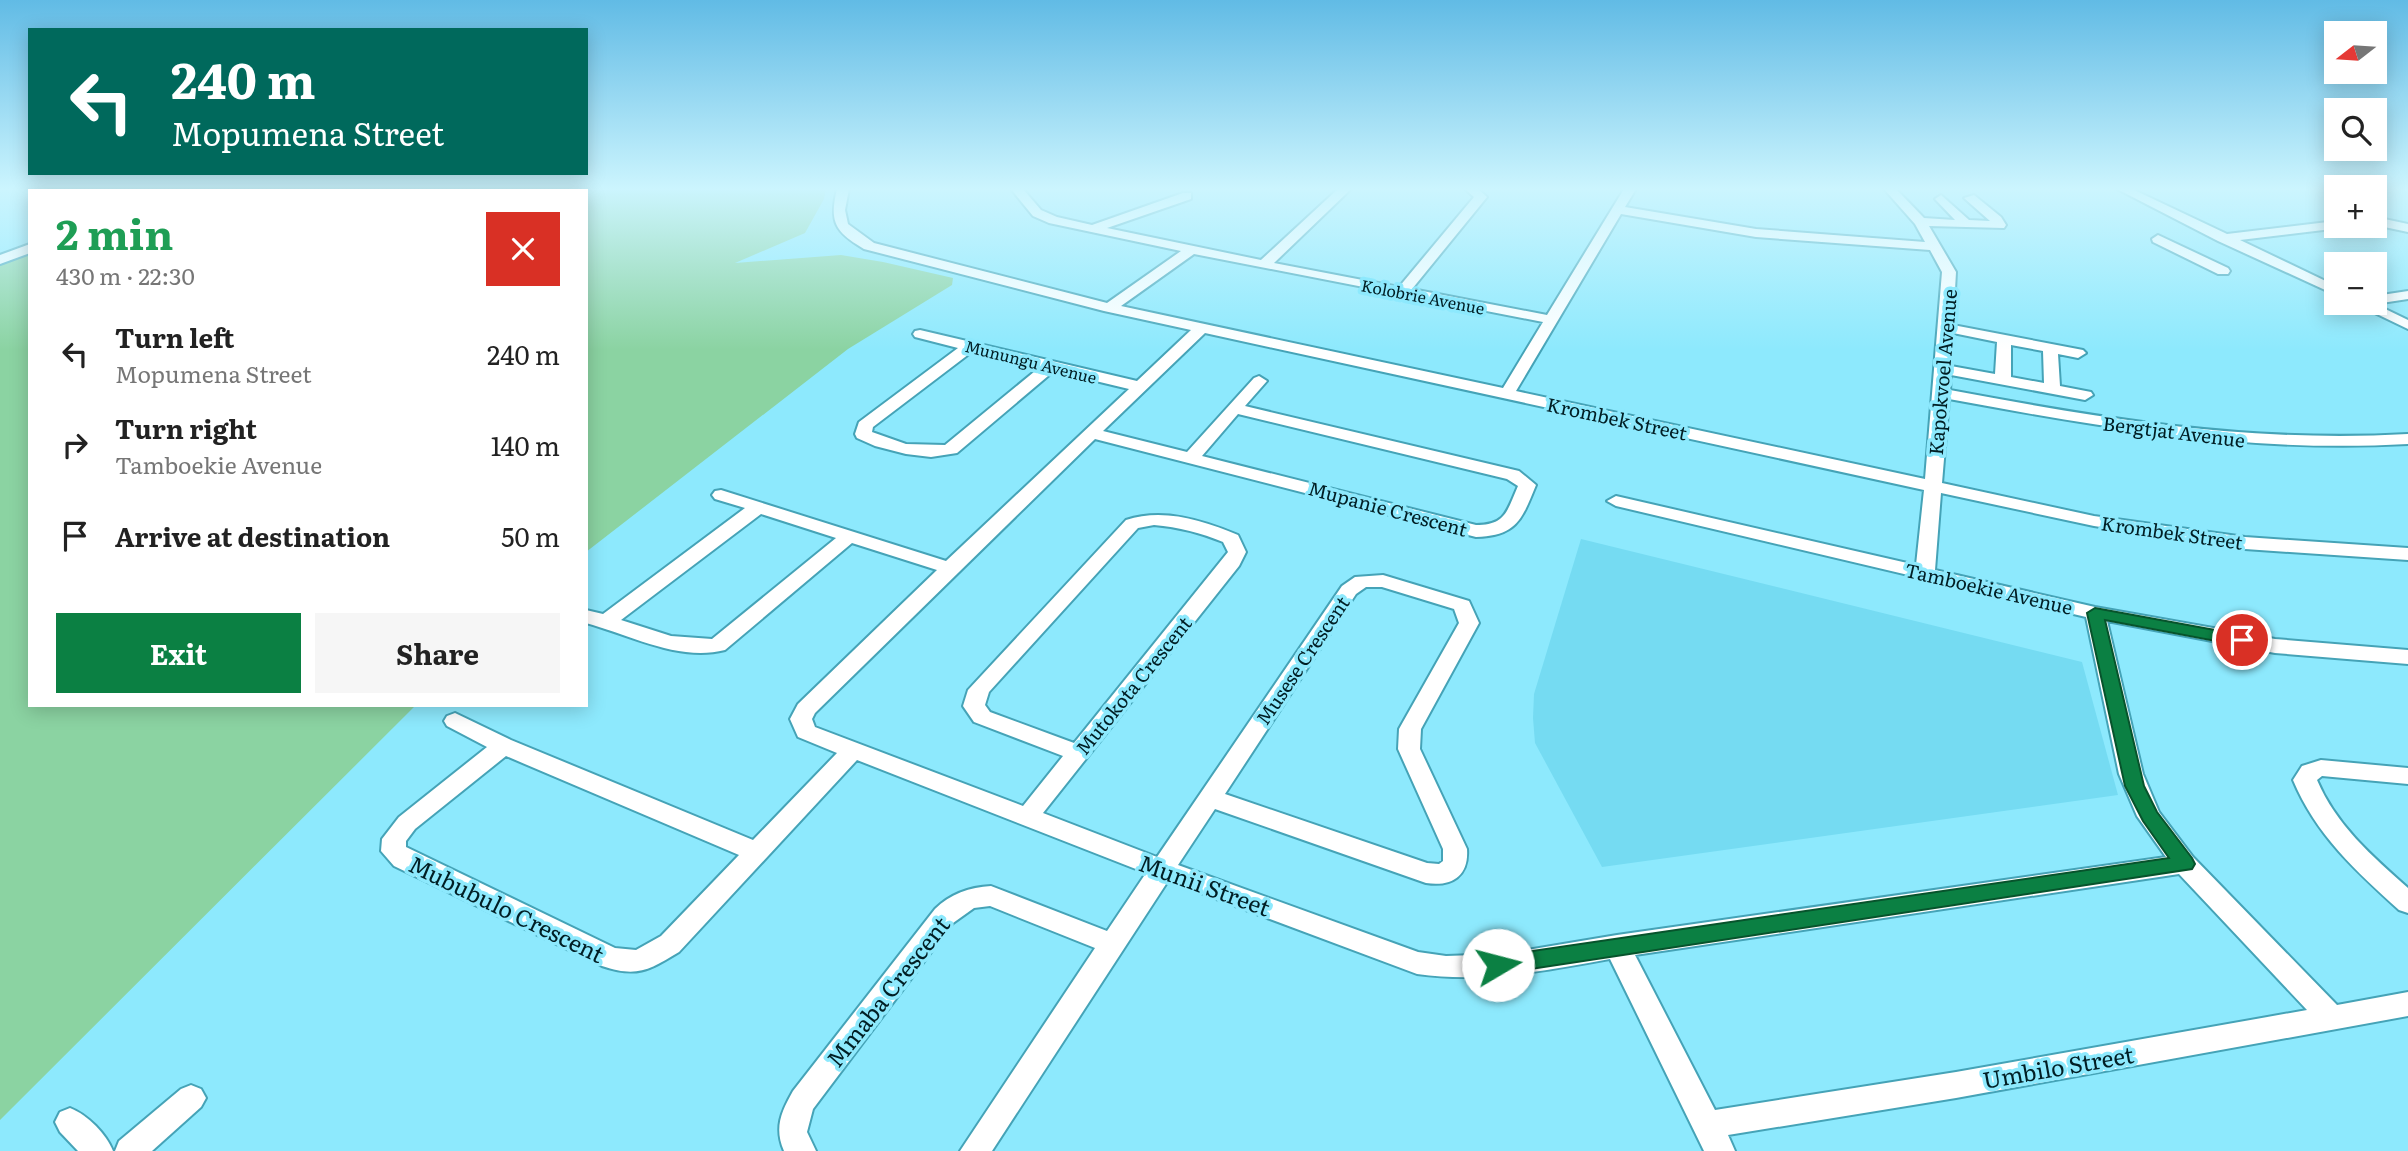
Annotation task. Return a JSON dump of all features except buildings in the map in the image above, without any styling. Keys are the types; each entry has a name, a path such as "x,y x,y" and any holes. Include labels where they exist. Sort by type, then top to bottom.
{"street":[{"name":"Krombek Street","path":"865,243 885,251 1109,308 2094,521 2207,538 2408,554"},
{"name":"Kolobrie Avenue","path":"1159,243 1553,320"},
{"path":"1264,265 1288,243"},
{"path":"1402,292 1443,243"},
{"path":"1507,394 1599,243"},
{"path":"1883,243 1936,247"},
{"name":"Kapokvoel Avenue","path":"1925,573 1948,328 1949,272 1933,243"},
{"path":"2165,243 2223,271"},
{"path":"2232,243 2324,285"},
{"path":"2189,255 2243,248"},
{"path":"0,260 28,249"},
{"path":"1109,308 1191,250"},
{"path":"2387,298 2408,295"},
{"path":"2387,315 2408,325"},
{"name":"Munii Street","path":"1202,328 1018,502 806,709 801,719 806,732 1416,963 1442,968 1498,965 2184,864"},
{"path":"1948,328 2078,353"},
{"name":"Munungu Avenue","path":"920,334 1141,387"},
{"path":"2003,380 2004,339"},
{"path":"970,346 865,425 862,431 865,436 928,453 951,449 1051,366"},
{"path":"2050,348 2052,389"},
{"path":"1944,369 2085,396"},
{"path":"1192,457 1259,381"},
{"name":"Bergtjat Avenue","path":"1942,393 2092,422 2191,436 2301,443 2408,439"},
{"name":"Mupanie Crescent","path":"1092,433 1476,531 1498,531 1508,526 1527,485 1513,475 1236,409"},
{"path":"721,495 751,512 849,536 952,569"},
{"name":"Tamboekie Avenue","path":"1616,501 2095,613 2275,646 2408,657"},
{"path":"607,621 751,512"},
{"name":"Mutokota Crescent","path":"1027,817 1232,562 1237,552 1235,543 1226,537 1164,520 1136,522 1127,528 976,695 974,706 982,717 1077,753"},
{"path":"588,616 687,646 708,648 718,645 849,536"},
{"name":"Musese Crescent","path":"1163,869 1209,798 1349,590 1357,583 1383,581 1462,605 1469,623 1407,738 1409,749 1455,849 1456,864 1450,871 1436,875 1426,873 1209,798"},
{"path":"2095,613 2135,786 2150,816 2184,864 2330,1016"},
{"path":"455,721 502,746 756,852"},
{"name":"Mububulo Crescent","path":"502,746 407,823 394,839 393,851 403,859 511,912 611,958 631,962 641,961 661,952 853,750"},
{"path":"2408,776 2321,768 2309,772 2305,780 2316,803 2343,840 2408,903"},
{"path":"975,1151 1163,869"},
{"name":"Mmaba Crescent","path":"801,1151 795,1145 792,1127 803,1100 944,916 957,904 991,895 1112,944"},
{"path":"1617,946 1720,1151"},
{"name":"Umbilo Street","path":"1707,1125 1956,1085 2408,1004"},
{"path":"130,1151 191,1098"},
{"path":"70,1122 98,1151"}],"shaded area":[{"path":"1581,539 2082,662 2118,795 1602,867 1535,743 1533,718 1534,694"}],"green space":[{"path":"588,243 782,243 735,263 841,255 953,278 952,285 848,349 588,550"},
{"path":"28,249 28,707 414,707 0,1120 0,258"}],"route":[{"path":"1498,965 2184,864 2150,816 2135,786 2095,613 2242,640"}]}
